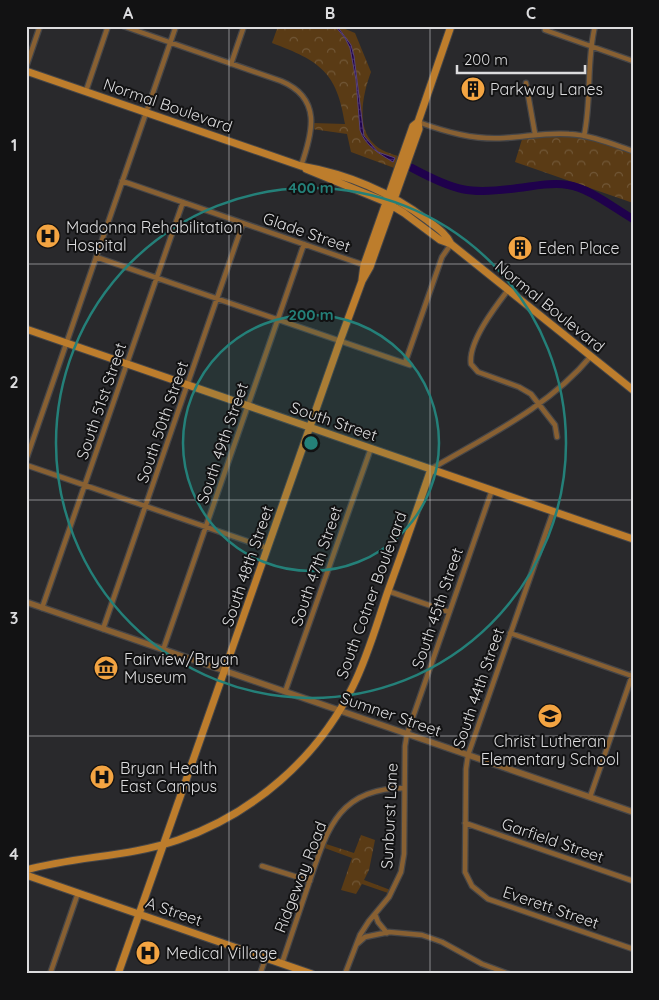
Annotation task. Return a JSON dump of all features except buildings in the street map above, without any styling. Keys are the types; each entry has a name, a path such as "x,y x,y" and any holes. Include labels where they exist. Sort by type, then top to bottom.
{"main road":[{"name":"South 48th Street","path":"118,974 390,200 413,126 418,122 451,26"},
{"name":"Normal Boulevard","path":"26,69 301,166 352,179 438,229 447,237 451,244 633,390"},
{"name":"South Street","path":"26,329 633,539"},
{"name":"South Cotner Boulevard","path":"26,870 52,863 121,854 163,845 212,826 258,798 302,760 326,731 360,671 431,469"},
{"name":"A Street","path":"26,875 312,974"}],"street":[{"path":"26,69 40,26"},
{"path":"86,91 108,26"},
{"path":"123,26 294,88 304,98 310,110 312,124 310,138 301,166"},
{"path":"26,460 176,26"},
{"path":"231,64 244,26"},
{"path":"584,136 589,110 591,46 595,26"},
{"path":"545,30 633,61"},
{"path":"526,83 535,134"},
{"path":"418,122 452,134 478,138 505,138 557,133 584,136 633,151"},
{"name":"Glade Street","path":"122,181 367,266"},
{"name":"South 51st Street","path":"42,608 183,202"},
{"name":"South 50th Street","path":"103,629 243,223"},
{"name":"South 49th Street","path":"163,650 304,244"},
{"path":"96,257 408,364 442,257 451,244"},
{"path":"508,290 483,326 472,354 471,364 480,373 525,390 540,404 555,426 557,437"},
{"path":"431,469 540,404 568,381 591,356"},
{"name":"South 47th Street","path":"285,692 371,448"},
{"path":"26,465 267,548"},
{"name":"South 45th Street","path":"407,734 492,490"},
{"name":"South 44th Street","path":"468,879 464,866 468,755 553,512"},
{"path":"388,591 449,612"},
{"name":"Sumner Street","path":"26,602 633,812"},
{"path":"510,633 632,675 590,797"},
{"name":"Sunburst Lane","path":"345,974 365,927 389,897 400,872 404,854 404,788 407,734"},
{"name":"Ridgeway Road","path":"282,963 327,833 346,807 359,797 374,791 404,788"},
{"name":"Garfield Street","path":"465,823 633,881"},
{"path":"262,866 310,881"},
{"name":"Everett Street","path":"468,879 477,891 488,899 633,949"},
{"path":"50,974 78,893"},
{"path":"375,914 378,922 387,933"},
{"path":"355,947 364,938 387,933 411,933 432,938 452,947 472,960 509,974"},
{"path":"260,974 266,958"}],"green space":[{"path":"278,26 338,26 355,33 371,72 364,99 364,128 376,146 401,157 397,169 351,152 347,134 312,129 312,123 345,124 342,106 331,80 324,71 303,56 272,43"},
{"path":"571,134 633,151 633,203 515,162 523,136"},
{"path":"361,835 375,840 369,870 364,880 393,891 391,894 362,884 356,894 341,890 352,858 322,847 323,843 354,853"}],"shaded area":[{"path":"335,26 337,26 351,45 354,56 364,136 378,152 395,158 393,162 383,156 374,149 362,136 356,80 350,48 345,38"}],"waterway":[{"path":"412,168 440,182 474,191 550,184 568,185 593,194 633,219"}],"place":[{"name":"Parkway Lanes","path":"473,89"},
{"name":"Madonna Rehabilitation Hospital","path":"48,236"},
{"name":"Eden Place","path":"520,248"},
{"name":"Fairview/Bryan Museum","path":"106,668"},
{"name":"Christ Lutheran Elementary School","path":"550,716"},
{"name":"Bryan Health East Campus","path":"102,777"},
{"name":"Medical Village","path":"148,953"}]}
